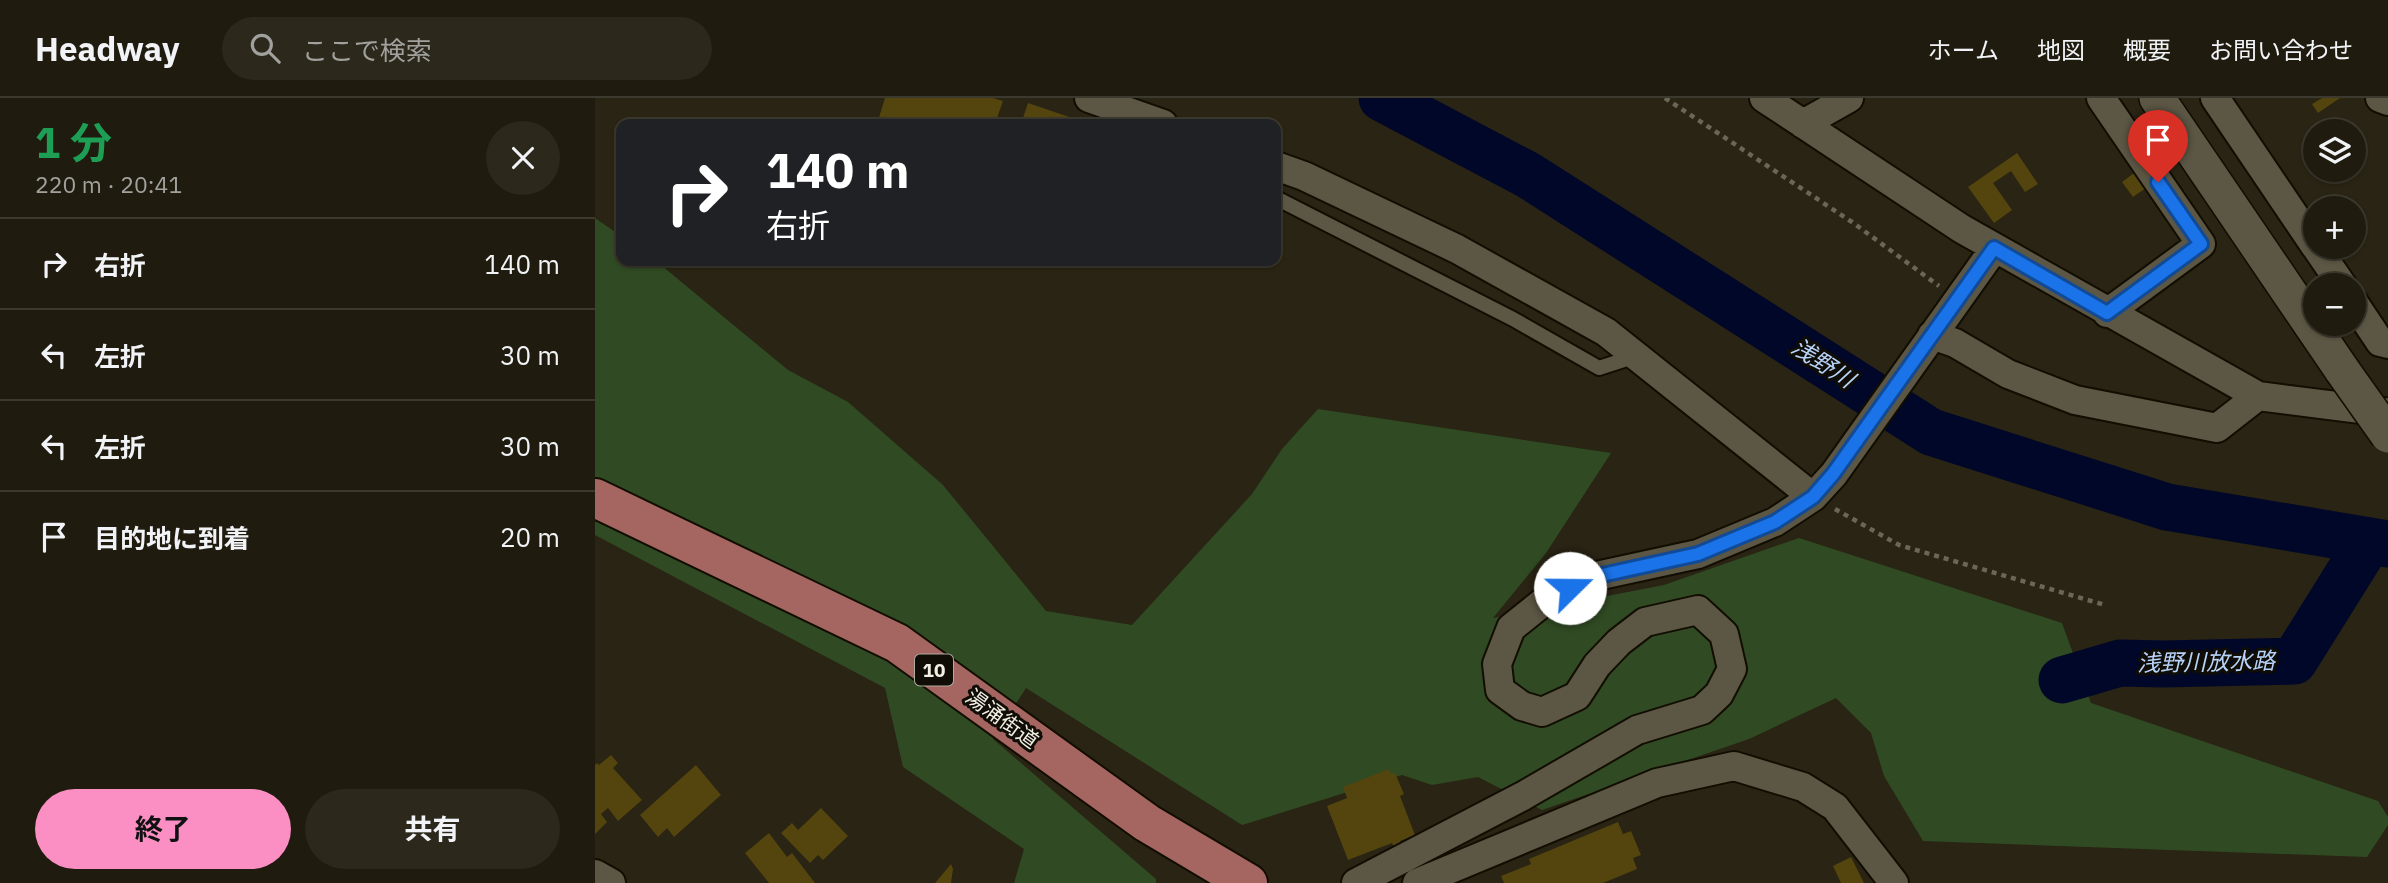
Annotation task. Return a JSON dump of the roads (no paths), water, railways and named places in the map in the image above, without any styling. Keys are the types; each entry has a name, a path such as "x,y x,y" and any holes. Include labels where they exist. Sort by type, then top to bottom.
{"main road":[{"name":"湯涌街道","path":"595,498 897,643 1147,823 1248,883"}],"street":[{"path":"1089,98 1149,119"},
{"path":"1764,98 1994,248 2258,397 2388,412"},
{"path":"1803,124 1849,98"},
{"path":"2101,98 2201,244 2107,313"},
{"path":"2157,98 2388,435"},
{"path":"2215,98 2303,227"},
{"path":"2380,98 2388,101"},
{"path":"1281,168 1457,248 1606,332 1813,497"},
{"path":"1356,883 1523,796 1637,730 1702,710 1719,694 1732,669 1724,634 1698,610 1645,622 1619,642 1597,665 1577,696 1542,712 1522,706 1500,690 1497,664 1511,628 1547,599 1593,577 1698,554 1775,522 1813,497 1833,474 1994,248"},
{"path":"2366,321 2380,342 2388,344"},
{"path":"1929,340 1955,343 2008,374 2075,400 2217,428 2258,397"},
{"path":"1417,883 1657,783 1734,766 1803,787 1835,807 1894,883"},
{"path":"595,874 611,883"}],"lane":[{"path":"1281,201 1489,306 1599,368 1637,356"}],"waterway":[{"name":"浅野川","path":"1382,98 1528,175 1931,432 2167,507 2388,544"},
{"name":"浅野川放水路","path":"2062,680 2120,663 2294,661 2369,541"}]}
